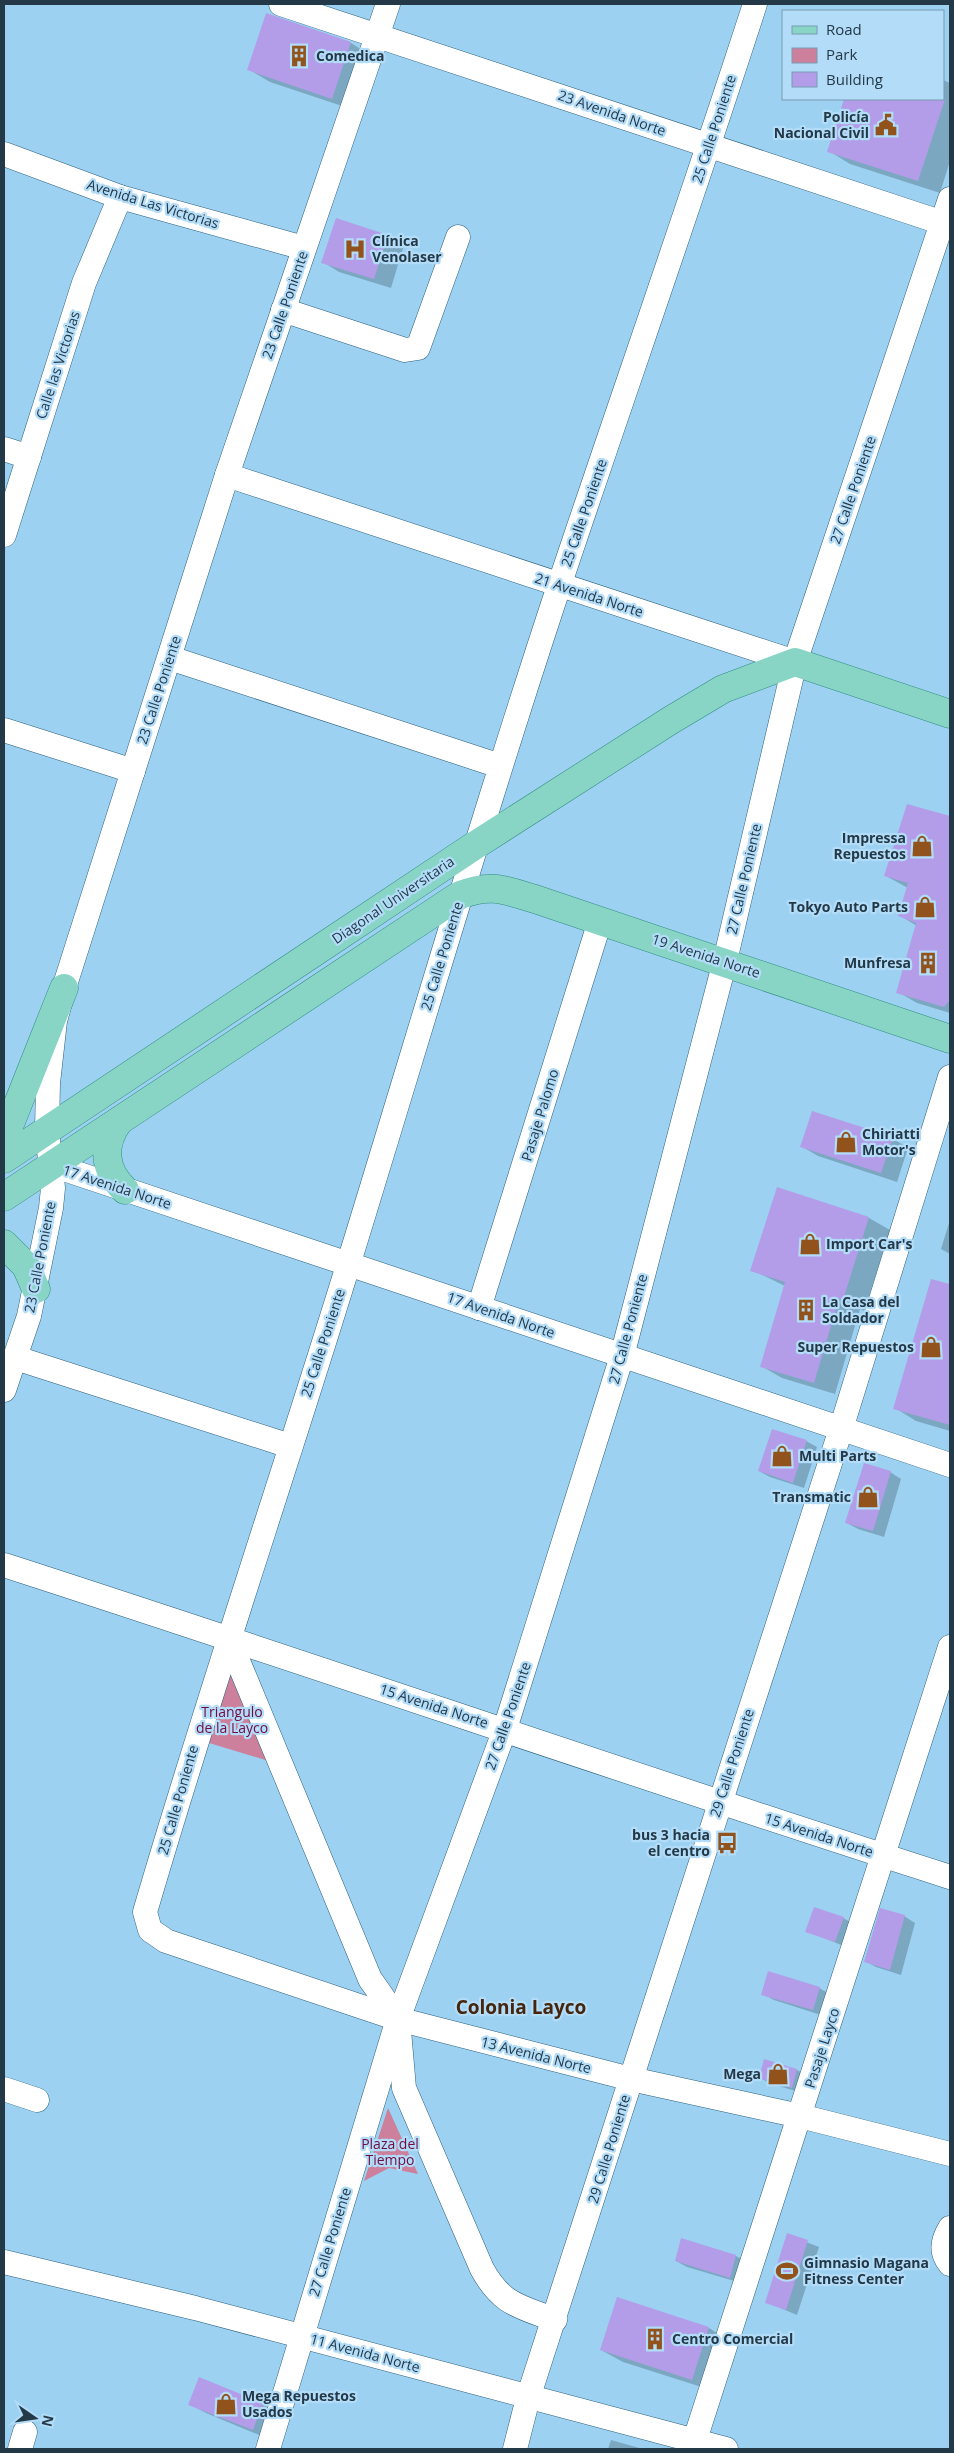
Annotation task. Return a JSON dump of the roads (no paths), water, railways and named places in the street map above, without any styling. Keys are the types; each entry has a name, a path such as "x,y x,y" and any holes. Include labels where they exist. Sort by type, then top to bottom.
{"main road":[{"name":"21 Avenida Norte","path":"795,662 950,714"},
{"name":"Diagonal Universitaria","path":"4,1159 474,846 671,720 723,689 795,662"},
{"name":"19 Avenida Norte","path":"460,895 479,888 499,889 724,961 950,1040"},
{"path":"4,1197 460,895"},
{"path":"4,1139 64,988"},
{"path":"119,1121 108,1141 107,1157 111,1172 125,1190"},
{"path":"4,1244 26,1266 36,1289"}],"street":[{"name":"23 Avenida Norte","path":"281,4 942,223"},
{"name":"23 Calle Poniente","path":"4,1390 16,1358 36,1289 51,1208 53,1188 52,1165 47,1131 51,1044 64,988 227,475 379,35 388,4"},
{"name":"25 Calle Poniente","path":"145,1912 228,1638 349,1264 474,846 559,585 709,146 755,4"},
{"name":"Avenida Las Victorias","path":"4,154 120,197 304,248"},
{"name":"Calle las Victorias","path":"4,535 84,283 120,197"},
{"name":"27 Calle Poniente","path":"268,2449 398,2019 505,1729 622,1356 724,961 795,662 950,198"},
{"path":"283,310 405,350 418,348 458,237"},
{"path":"4,449 29,457"},
{"name":"21 Avenida Norte","path":"227,475 795,662"},
{"path":"170,658 500,766"},
{"path":"4,730 133,771"},
{"name":"Pasaje Palomo","path":"479,1308 600,921"},
{"name":"29 Calle Poniente","path":"515,2449 528,2398 555,2320 719,1802 841,1429 950,1077"},
{"name":"17 Avenida Norte","path":"52,1165 950,1465"},
{"path":"16,1358 290,1446"},
{"name":"15 Avenida Norte","path":"4,1565 950,1877"},
{"path":"228,1638 370,1978 398,2019 404,2088 482,2269 495,2289 512,2304 555,2320"},
{"name":"Pasaje Layco","path":"693,2445 950,1647"},
{"name":"13 Avenida Norte","path":"145,1912 150,1930 166,1941 398,2019 631,2079 800,2116 950,2154"},
{"path":"4,2089 37,2100"},
{"path":"950,2228 943,2248 950,2264"},
{"name":"11 Avenida Norte","path":"4,2262 302,2336 693,2445 726,2449"}],"place":[{"name":"Comedica","path":"299,56"},
{"name":"Policía Nacional Civil","path":"886,125"},
{"name":"Clínica Venolaser","path":"355,249"},
{"name":"Impressa Repuestos","path":"922,846"},
{"name":"Tokyo Auto Parts","path":"925,907"},
{"name":"Munfresa","path":"928,963"},
{"name":"Chiriatti Motor's","path":"846,1142"},
{"name":"Import Car's","path":"810,1244"},
{"name":"La Casa del Soldador","path":"806,1310"},
{"name":"Super Repuestos","path":"931,1347"},
{"name":"Multi Parts","path":"782,1456"},
{"name":"Transmatic","path":"868,1497"},
{"name":"bus 3 hacia el centro","path":"727,1843"},
{"name":"Mega","path":"778,2074"},
{"name":"Gimnasio Magana Fitness Center","path":"787,2271"},
{"name":"Centro Comercial","path":"655,2339"},
{"name":"Mega Repuestos Usados","path":"226,2404"}],"district":[{"name":"Colonia Layco","path":"521,2007"}],"park label":[{"name":"Triangulo de la Layco","path":"232,1720"},
{"name":"Plaza del Tiempo","path":"390,2152"}]}
